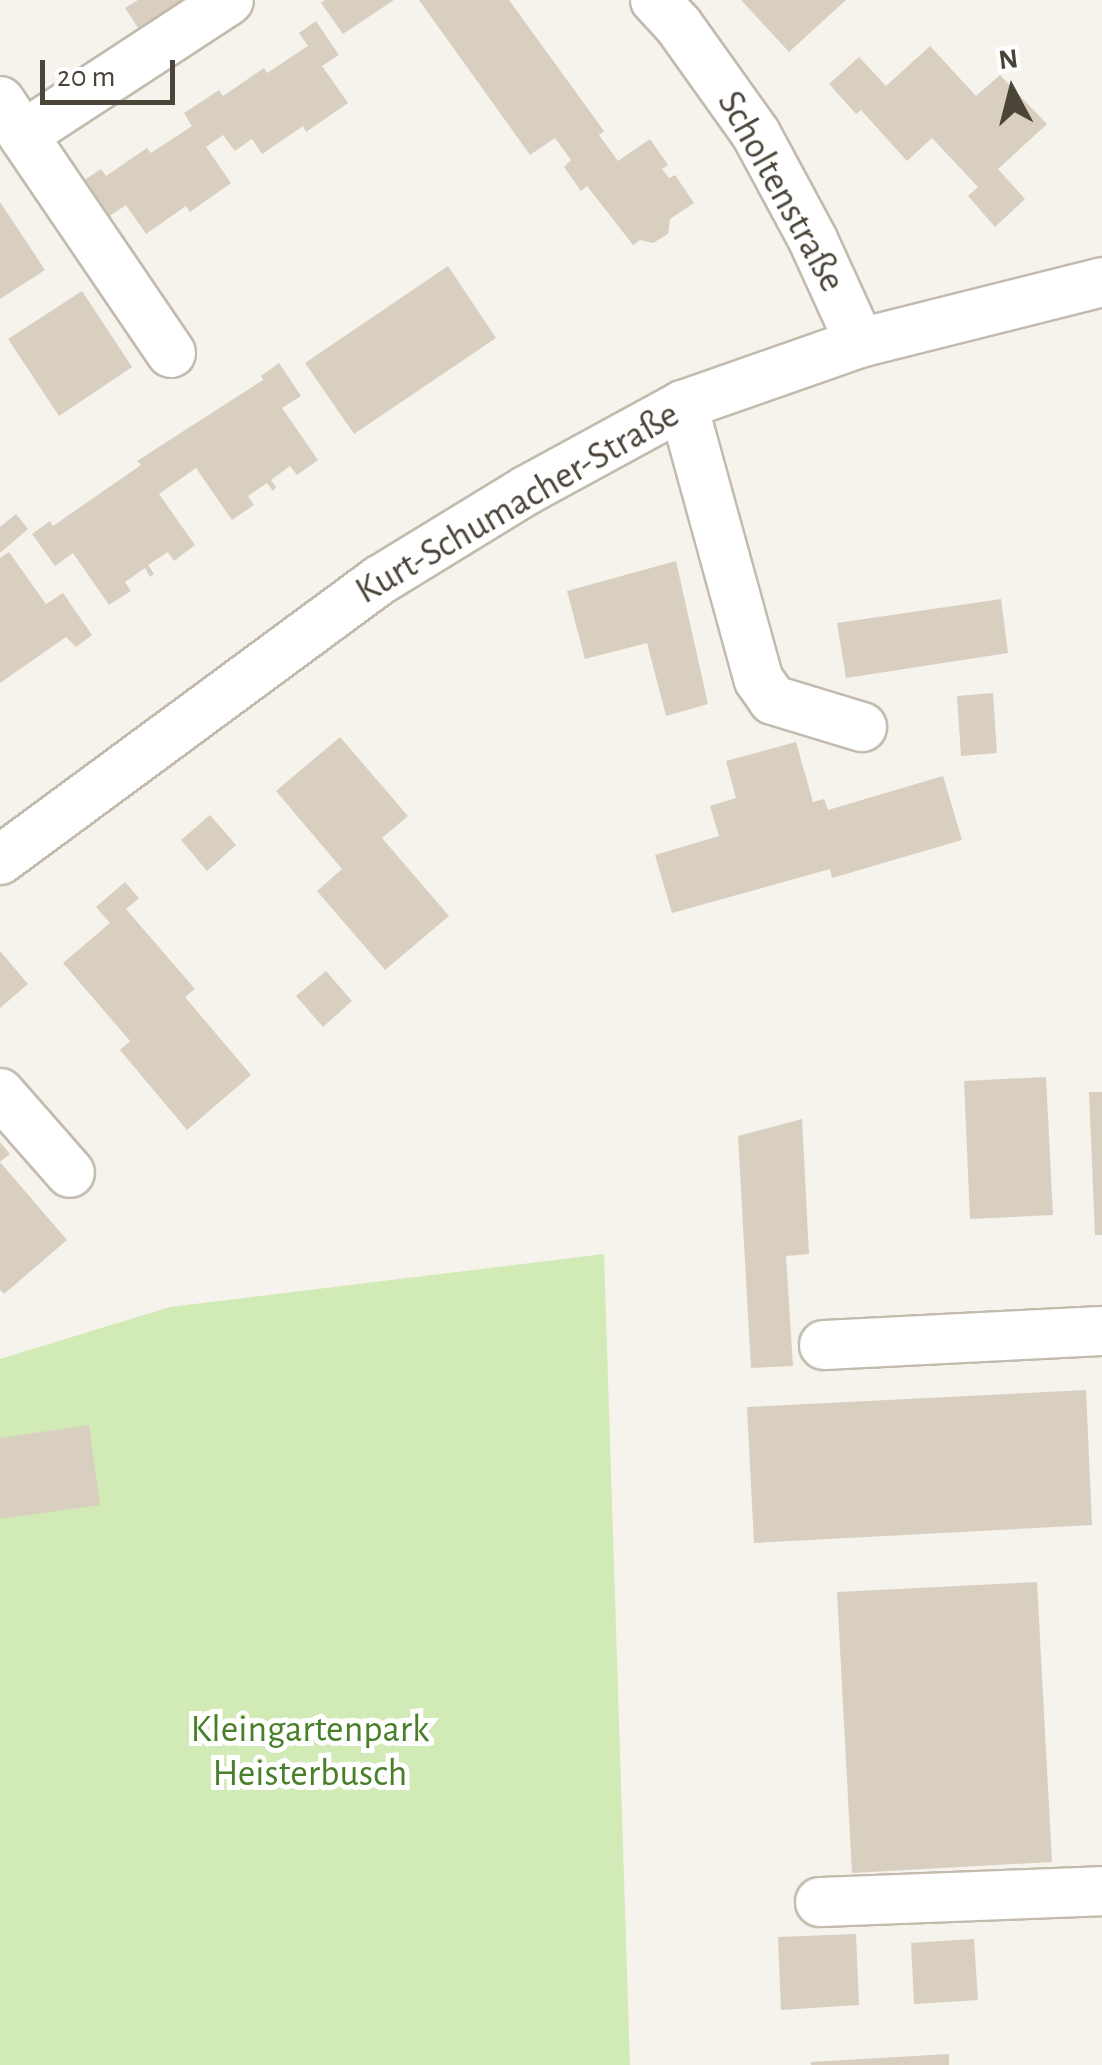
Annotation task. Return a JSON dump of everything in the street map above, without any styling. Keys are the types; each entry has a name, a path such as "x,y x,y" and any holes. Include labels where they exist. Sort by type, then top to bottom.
{"street":[{"path":"172,353 12,118 229,0"},
{"name":"Scholtenstraße","path":"655,0 680,26 756,134 813,240 860,343"},
{"name":"Kurt-Schumacher-Straße","path":"5,844 380,580 526,490 682,405 860,343 1102,282"},
{"path":"682,405 759,680 774,700 862,726"},
{"path":"0,1092 70,1173"},
{"path":"824,1345 1102,1331"},
{"path":"820,1902 1102,1891"}],"green space":[{"name":"Kleingartenpark Heisterbusch","path":"604,1254 630,2065 0,2065 0,1359 170,1307"}],"building":[{"path":"138,0 183,2 140,31 125,8"},
{"path":"394,0 343,34 321,3"},
{"path":"419,0 509,0 604,131 599,135 618,161 650,139 668,165 662,169 669,178 675,175 694,203 670,219 668,234 653,243 640,240 633,245 587,186 581,191 564,167 571,160 555,138 530,155"},
{"path":"741,0 846,0 789,52"},
{"path":"316,21 339,55 322,66 348,103 306,132 303,126 262,154 252,139 235,151 223,135 206,147 231,183 190,212 186,206 146,234 126,205 105,219 80,183 101,169 106,176 147,148 151,153 192,126 184,113 219,90 223,96 264,68 267,73 308,46 299,33"},
{"path":"930,46 976,96 1000,75 1047,124 998,169 1025,199 995,227 968,196 978,187 932,138 907,161 861,110 856,114 829,84 859,57 886,86"},
{"path":"0,202 45,270 0,299"},
{"path":"448,266 496,338 354,434 305,363"},
{"path":"82,291 132,367 59,416 8,339"},
{"path":"279,363 301,396 282,408 318,460 297,475 290,466 271,480 276,487 273,491 267,483 248,496 254,505 232,520 196,468 159,494 195,545 174,561 168,552 148,565 154,574 150,577 145,568 125,582 131,591 109,605 73,553 55,566 32,534 50,521 53,526 141,465 137,461 263,380 261,376"},
{"path":"16,514 28,529 0,553 0,527"},
{"path":"9,552 46,604 63,593 92,635 76,647 66,637 0,683 0,558"},
{"path":"676,561 708,704 666,716 647,643 585,659 567,591"},
{"path":"1001,599 1008,653 846,678 837,623"},
{"path":"993,693 997,753 961,756 957,696"},
{"path":"340,737 408,816 382,838 449,916 385,970 317,891 342,869 276,791"},
{"path":"796,742 813,802 824,799 828,810 943,776 962,840 832,878 830,869 672,913 655,855 719,836 710,806 736,798 726,761"},
{"path":"210,815 236,845 207,871 181,840"},
{"path":"125,882 139,898 126,909 195,989 185,997 251,1075 187,1130 120,1050 130,1041 63,963 110,923 96,907"},
{"path":"0,951 28,984 0,1008"},
{"path":"326,971 352,1001 323,1027 296,996"},
{"path":"1046,1077 1053,1215 970,1219 964,1081"},
{"path":"1089,1092 1102,1092 1102,1235 1095,1235"},
{"path":"802,1119 809,1254 786,1256 793,1366 751,1368 738,1136"},
{"path":"0,1142 10,1154 0,1162"},
{"path":"0,1162 67,1240 4,1294 0,1290"},
{"path":"1086,1390 1092,1525 754,1543 747,1407"},
{"path":"89,1425 100,1505 0,1519 0,1438"},
{"path":"1037,1582 1052,1862 852,1873 837,1592"},
{"path":"856,1934 859,2005 781,2010 778,1937"},
{"path":"974,1939 978,2000 914,2004 911,1943"},
{"path":"949,2054 949,2065 811,2065 811,2062"}]}
